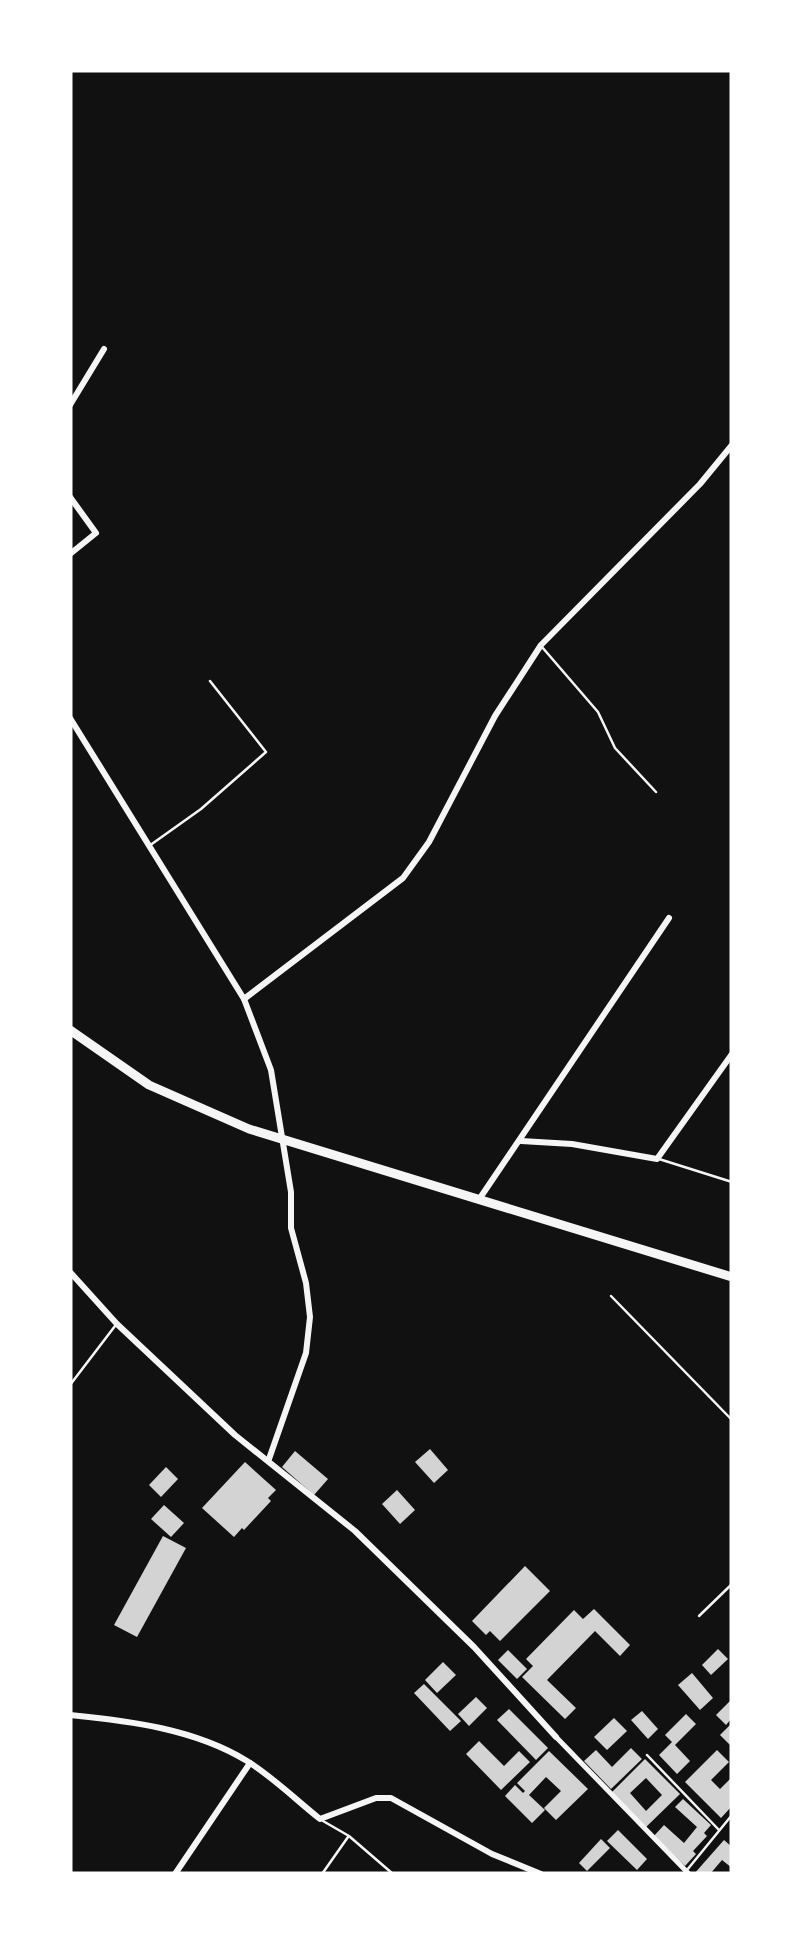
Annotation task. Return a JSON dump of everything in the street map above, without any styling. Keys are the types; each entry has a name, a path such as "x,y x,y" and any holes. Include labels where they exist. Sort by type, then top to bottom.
{"main road":[{"path":"70,1030 148,1085 198,1110 732,1277"}],"street":[{"path":"70,405 104,349"},
{"path":"244,998 404,878 429,842 501,705 541,646 700,484 732,446"},
{"path":"70,496 96,533 70,554"},
{"path":"70,718 244,998 266,1050 285,1140 291,1228 306,1282 310,1317 306,1353 269,1460"},
{"path":"480,1198 669,918"},
{"path":"519,1141 594,1147 658,1159 732,1054"},
{"path":"70,1272 117,1324 235,1434 355,1530 474,1647 688,1873"},
{"path":"70,1715 134,1721 209,1742 250,1763 320,1819 386,1797 492,1854 542,1874"},
{"path":"175,1874 250,1763"}],"lane":[{"path":"541,646 598,712 615,748 656,792"},
{"path":"148,847 202,809 266,752 210,681"},
{"path":"658,1159 732,1182"},
{"path":"70,1385 117,1324"},
{"path":"647,1755 719,1830"},
{"path":"688,1873 732,1815"},
{"path":"320,1819 349,1836 393,1874"},
{"path":"322,1874 349,1836"}],"path":[{"path":"610,1296 732,1420"},
{"path":"699,1616 732,1584"}],"building":[{"path":"430,1449 448,1470 434,1483 415,1462"},
{"path":"295,1451 328,1479 314,1495 282,1467"},
{"path":"245,1462 276,1490 268,1498 271,1501 234,1537 202,1508"},
{"path":"166,1467 178,1479 161,1497 149,1485"},
{"path":"397,1490 415,1510 400,1524 382,1504"},
{"path":"164,1505 184,1523 171,1537 151,1519"},
{"path":"163,1536 186,1548 137,1637 114,1625"},
{"path":"525,1566 550,1591 500,1641 490,1631 486,1635 472,1621"},
{"path":"594,1609 630,1645 620,1656 595,1631 547,1680 576,1708 565,1719 522,1677 533,1666 526,1659 574,1610 583,1619"},
{"path":"718,1649 728,1659 711,1675 702,1665"},
{"path":"508,1650 527,1669 517,1679 498,1660"},
{"path":"443,1662 456,1675 437,1693 425,1680"},
{"path":"692,1673 713,1698 700,1710 678,1685"},
{"path":"424,1684 461,1721 450,1731 414,1693"},
{"path":"476,1697 487,1708 469,1726 458,1714"},
{"path":"732,1699 732,1718 726,1725 716,1715"},
{"path":"509,1709 548,1748 536,1760 497,1720"},
{"path":"642,1711 658,1729 648,1739 631,1720"},
{"path":"686,1714 696,1724 675,1745 690,1761 677,1774 659,1755 672,1742 665,1735"},
{"path":"614,1718 627,1731 607,1750 594,1737"},
{"path":"732,1727 732,1747 720,1735"},
{"path":"479,1741 504,1766 519,1751 530,1762 501,1790 466,1754"},
{"path":"631,1748 642,1759 611,1789 584,1761 596,1750 612,1767"},
{"path":"717,1750 729,1762 711,1780 720,1789 732,1777 732,1806 721,1818 685,1782"},
{"path":"549,1751 588,1789 556,1820 544,1808 561,1791 546,1777 529,1795 545,1810 532,1823 505,1796 515,1785 525,1791 517,1783"},
{"path":"645,1759 680,1794 644,1829 611,1793","holes":["646,1778 662,1795 646,1811 630,1793"]},
{"path":"683,1799 711,1825 685,1866 653,1837 664,1825 684,1843 697,1827 675,1807"},
{"path":"618,1830 647,1859 637,1870 607,1841"},
{"path":"601,1839 610,1848 587,1871 579,1863"},
{"path":"724,1840 732,1847 732,1868 722,1860 710,1874 694,1874"}]}
